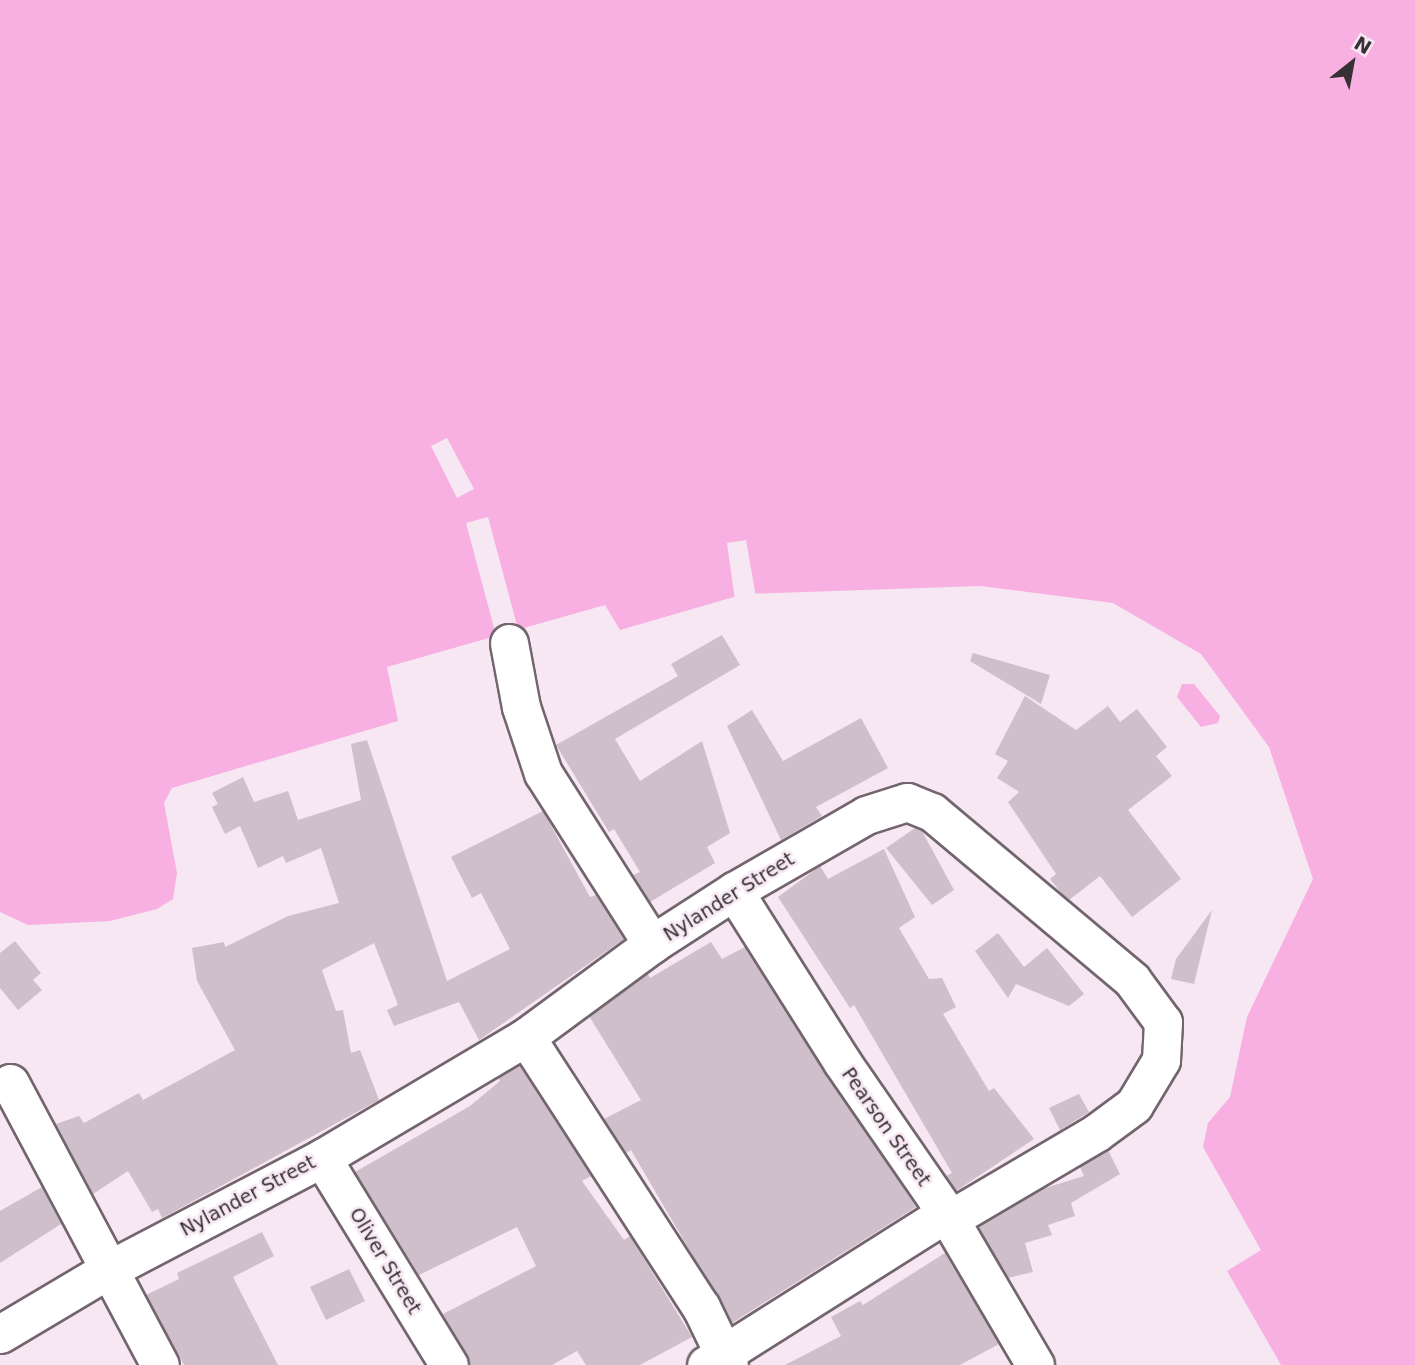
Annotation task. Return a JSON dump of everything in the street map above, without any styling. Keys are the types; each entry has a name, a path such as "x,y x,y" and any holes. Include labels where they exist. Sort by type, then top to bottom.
{"street":[{"path":"509,643 521,707 543,773 652,944"},
{"name":"Nylander Street","path":"0,1334 106,1271 322,1158 526,1037 652,944 734,891 866,815 906,802 932,812 1132,980 1163,1022 1161,1060 1134,1105 1097,1133 948,1216 719,1361"},
{"name":"Pearson Street","path":"734,891 842,1062 948,1216 1035,1365"},
{"path":"526,1037 701,1307 719,1361"},
{"path":"10,1083 106,1271 160,1365"},
{"name":"Oliver Street","path":"322,1158 449,1365"}],"shaded area":[{"path":"0,0 1415,0 1415,1365 1281,1365 1227,1271 1261,1250 1203,1147 1208,1123 1230,1097 1247,1017 1313,879 1269,747 1201,654 1113,603 980,586 744,594 620,630 605,605 387,667 398,721 172,788 164,803 177,873 173,899 157,909 110,921 28,925 0,912"},
{"path":"1182,684 1194,684 1220,716 1218,723 1201,727 1177,697"}],"pier":[{"path":"447,438 474,489 457,498 431,446"},
{"path":"488,517 519,633 497,639 466,523"},
{"path":"746,540 756,597 735,600 727,543"}],"building":[{"path":"722,635 740,665 615,739 640,781 702,741 730,833 707,847 715,863 650,902 633,875 640,872 614,829 609,832 556,745 678,676 671,664"},
{"path":"973,653 1050,675 1041,704 970,661"},
{"path":"1025,696 1076,730 1108,706 1120,722 1137,709 1167,747 1156,756 1172,776 1128,810 1181,879 1132,917 1100,876 1069,900 1062,894 1050,879 1056,874 1008,802 1019,792 997,778 1008,761 995,754"},
{"path":"752,710 783,761 861,718 888,768 816,807 822,816 781,840 727,726"},
{"path":"367,740 447,981 510,949 481,893 472,898 451,857 543,811 590,897 596,895 624,939 479,1040 459,1002 394,1026 387,1010 398,1005 374,943 322,970 336,1011 343,1010 351,1053 360,1050 379,1100 162,1218 158,1209 152,1212 128,1171 93,1194 56,1124 79,1116 84,1123 139,1093 143,1100 235,1050 197,981 192,948 224,942 225,947 288,916 339,903 321,848 286,863 283,856 258,868 240,826 225,834 212,807 218,804 212,793 243,777 254,802 288,791 298,820 361,800 351,744"},
{"path":"915,828 922,831 954,890 932,905 886,848"},
{"path":"884,849 915,917 899,928 929,979 942,978 956,1007 943,1014 989,1091 994,1088 1034,1139 956,1191 946,1176 952,1173 854,1005 850,1008 778,897 820,866 828,879"},
{"path":"1212,910 1194,984 1171,979 1176,959"},
{"path":"998,933 1024,967 1047,948 1084,994 1069,1006 1016,984 1008,998 975,951"},
{"path":"15,941 41,973 33,980 42,990 18,1010 0,988 0,953"},
{"path":"711,942 722,959 745,947 916,1207 732,1323 631,1150 626,1153 604,1119 641,1100 589,1016 647,973 650,978"},
{"path":"519,1065 591,1176 582,1181 624,1240 630,1236 692,1337 640,1365 586,1365 577,1351 552,1365 470,1365 443,1314 536,1266 517,1227 419,1275 355,1172 470,1106 500,1081 498,1078"},
{"path":"1079,1094 1089,1112 1060,1130 1049,1108"},
{"path":"1108,1150 1120,1174 1071,1203 1075,1216 1048,1225 1052,1235 1025,1243 1033,1272 1008,1278 978,1227 1042,1189 1084,1176 1080,1167"},
{"path":"42,1187 61,1224 0,1263 0,1211"},
{"path":"262,1232 274,1256 233,1277 278,1365 184,1365 146,1295 179,1279 177,1273"},
{"path":"945,1253 999,1344 960,1365 785,1365 841,1336 831,1317 860,1301 863,1305"},
{"path":"349,1269 365,1301 326,1320 310,1287"}]}
